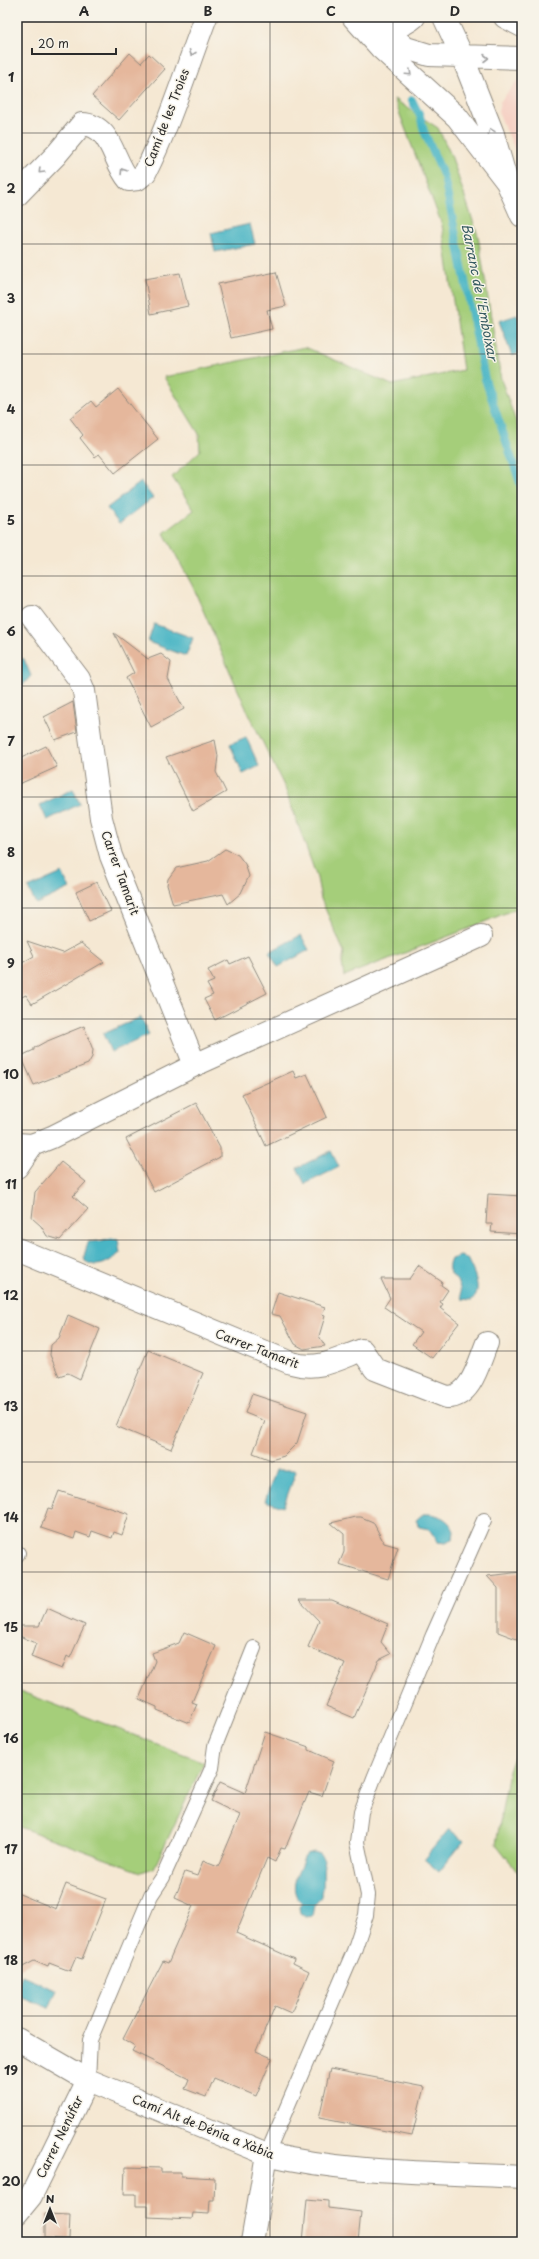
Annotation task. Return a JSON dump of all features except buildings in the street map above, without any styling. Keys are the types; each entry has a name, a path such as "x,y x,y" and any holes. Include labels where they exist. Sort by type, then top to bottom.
{"street":[{"name":"Camí de les Troies","path":"17,195 56,155 82,124 93,124 100,129 122,172 129,180 138,179 145,173 172,112 186,67 206,17"},
{"path":"382,38 414,17"},
{"path":"444,17 463,58 493,134 507,182 522,216"},
{"path":"505,17 522,26"},
{"path":"354,18 368,26 382,38 457,117 507,182"},
{"path":"382,38 406,48 429,55 463,58 522,58"},
{"name":"Carrer Tamarit","path":"32,618 79,679 84,691 101,818 111,856 195,1065"},
{"path":"17,1167 24,1144 52,1137 195,1065 480,936"},
{"name":"Carrer Tamarit","path":"17,1249 291,1363 305,1367 313,1367 326,1364 362,1350 375,1369 447,1397 458,1396 467,1389 488,1343"},
{"name":"Camí Alt de Dénia a Xàbia","path":"17,2039 88,2080 267,2154 294,2161 381,2169 522,2177"},
{"name":"Carrer Nenúfar","path":"17,2213 31,2196 88,2080"},
{"path":"252,2242 267,2154"}],"lane":[{"path":"267,2154 354,1951 366,1915 368,1895 357,1842 361,1812 433,1635 484,1520"},
{"path":"88,2080 90,2040 151,1895 163,1877 212,1768 215,1746 254,1648"}],"shaded area":[{"path":"522,79 522,165 498,112 500,102 516,82"}],"green space":[{"path":"394,99 438,128 451,155 478,236 501,379 522,439 522,906 470,928 344,976 342,963 344,952 321,899 317,878 285,788 245,706 192,585 164,533 194,510 172,477 200,451 199,434 164,377 305,347 392,385 463,370 442,225"},
{"path":"17,1690 204,1762 154,1868 141,1872 17,1826"},
{"path":"522,1735 522,1877 496,1844 509,1771"}],"water":[{"path":"250,224 255,244 215,252 211,233"},
{"path":"517,315 522,327 522,352 512,356 499,321"},
{"path":"141,482 153,498 119,524 107,508"},
{"path":"154,624 193,638 186,656 148,642"},
{"path":"17,658 24,659 31,676 17,691"},
{"path":"246,737 259,766 243,774 230,744"},
{"path":"73,789 80,804 47,820 40,805"},
{"path":"62,873 70,888 36,904 28,888"},
{"path":"301,935 309,950 278,967 269,952"},
{"path":"141,1017 149,1035 111,1052 103,1034"},
{"path":"331,1151 339,1167 305,1184 297,1168"},
{"path":"111,1238 118,1239 120,1253 108,1262 99,1265 90,1264 85,1261 84,1256 88,1242"},
{"path":"460,1256 467,1258 476,1279 477,1290 472,1300 462,1299 459,1285 449,1271 451,1259"},
{"path":"276,1470 295,1470 296,1472 283,1507 265,1501"},
{"path":"423,1514 433,1514 442,1517 452,1526 454,1531 453,1539 446,1543 438,1542 429,1529 419,1527 416,1520"},
{"path":"449,1829 464,1841 439,1872 424,1859"},
{"path":"314,1852 320,1854 325,1860 323,1890 319,1900 314,1905 312,1916 305,1917 300,1913 299,1907 302,1903 295,1893 294,1887 304,1858 307,1854"},
{"path":"22,1975 57,1990 49,2008 17,1995 17,1988"}],"waterway":[{"name":"Barranc de l'Emboixar","path":"412,100 420,116 424,131 444,177 485,379 522,489"}]}
